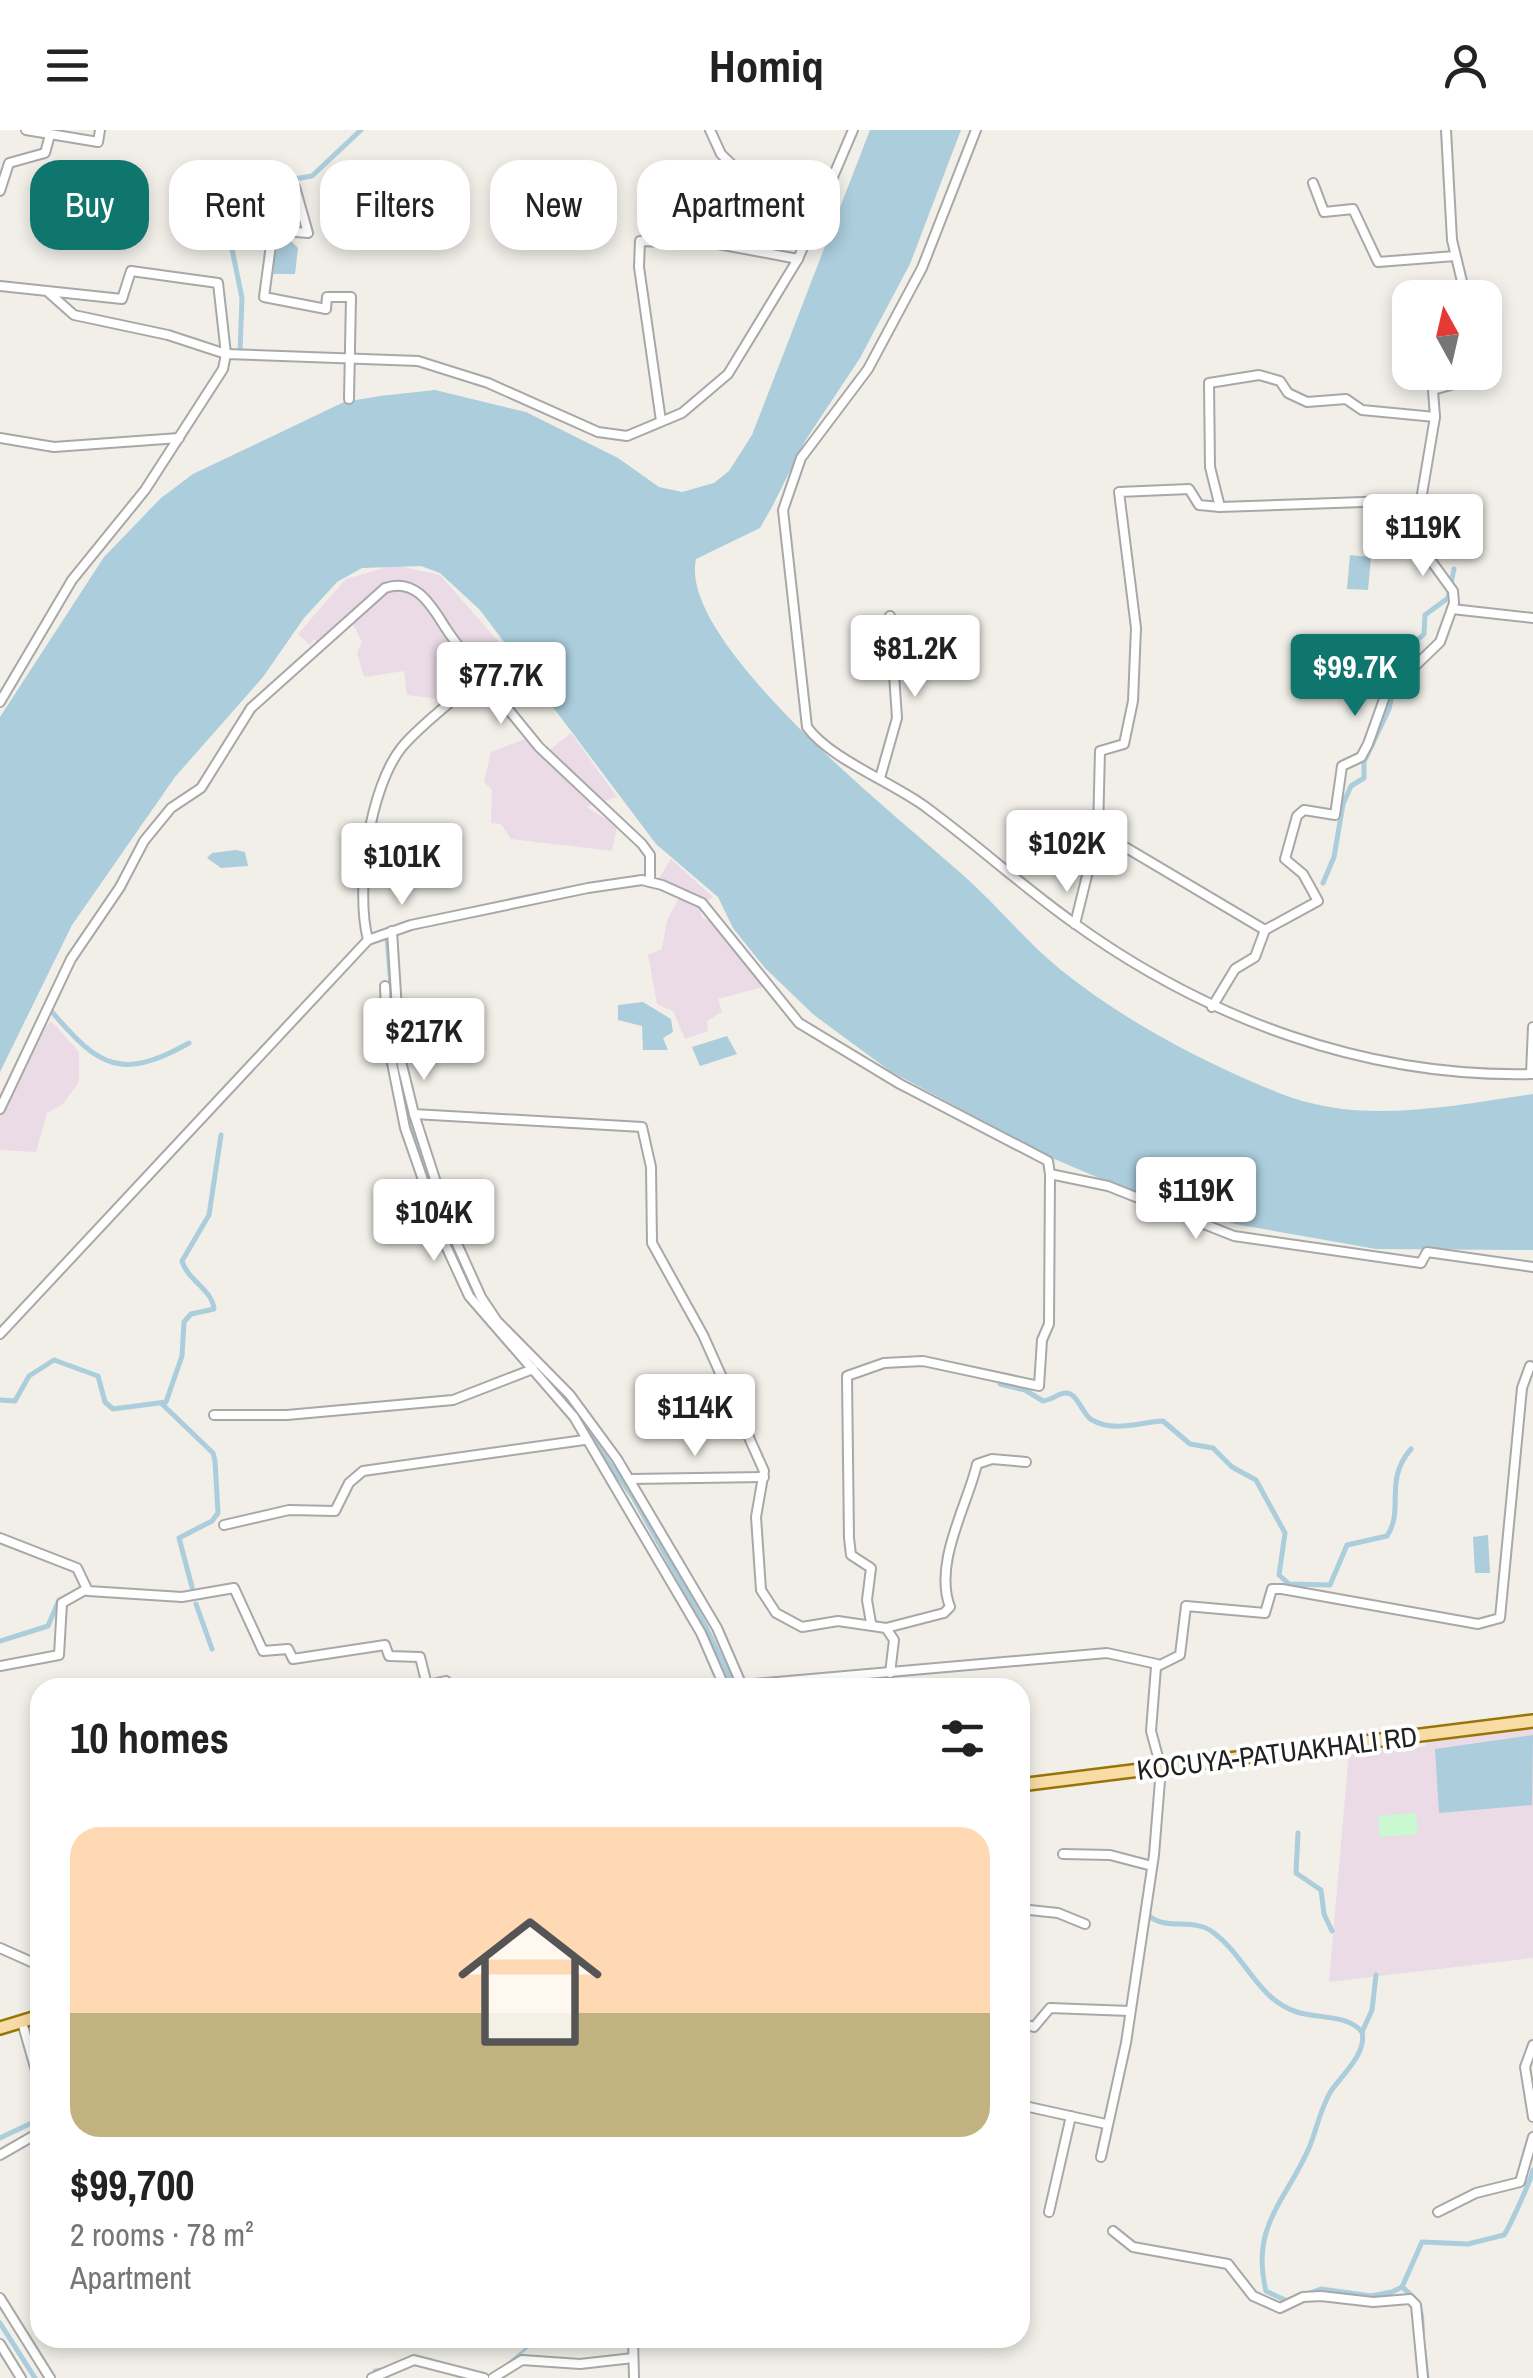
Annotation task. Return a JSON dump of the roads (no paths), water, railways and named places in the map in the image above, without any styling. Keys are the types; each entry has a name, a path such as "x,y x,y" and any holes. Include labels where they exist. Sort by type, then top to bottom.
{"main road":[{"name":"KOCUYA-PATUAKHALI RD","path":"1030,1784 1533,1721"},
{"path":"0,2028 30,2019"}],"street":[{"path":"26,130 98,142 100,130"},
{"path":"710,130 727,160"},
{"path":"840,162 853,130"},
{"path":"976,130 922,268 868,368 800,458 783,510 807,727 906,792 1075,924 1216,1009 1323,1048 1402,1064 1532,1074 1533,1027"},
{"path":"1446,130 1456,256 1462,280"},
{"path":"0,191 9,162 45,152 50,134"},
{"path":"1313,183 1324,212 1353,209 1378,262 1456,256"},
{"path":"300,204 308,233 300,232"},
{"path":"661,421 640,241 718,244 798,259"},
{"path":"270,250 264,297 326,309 326,297 351,297 349,400"},
{"path":"48,292 74,316 168,335 226,354 418,361 444,367 598,432 627,436 682,413 728,374 801,250"},
{"path":"0,286 122,299 131,270 218,283 226,354 223,369 179,438 145,490 72,580 0,702"},
{"path":"1220,507 1210,467 1209,383 1260,375 1280,381 1288,393 1307,402 1346,399 1362,410 1435,418"},
{"path":"1216,1009 1235,969 1255,958 1265,930 1318,902 1303,874 1284,860 1298,816 1304,810 1336,816 1342,766 1361,757 1394,671 1408,666 1440,642 1452,609 1454,592 1416,540 1416,533 1424,526 1421,500 1435,418 1434,390"},
{"path":"0,438 54,448 179,438"},
{"path":"1075,924 1098,831 1100,751 1124,744 1136,654 1135,592 1119,492 1188,489 1199,505 1220,507 1421,500"},
{"path":"0,1109 71,960 120,887 134,857 171,808 201,788 251,708 391,586 434,604 446,629 540,748 650,854 650,882"},
{"path":"1452,609 1533,618"},
{"path":"880,778 897,718 890,616"},
{"path":"368,940 363,919 378,789 403,746 476,679 477,671"},
{"path":"1098,831 1265,930"},
{"path":"0,1334 368,940 392,931 588,888 650,882 702,903 799,1022 900,1084 1048,1162 1049,1324 1042,1340 1039,1386 922,1362 861,1368 850,1372 846,1380 845,1444 852,1483 849,1538 851,1555 871,1568 867,1591 871,1622"},
{"path":"392,931 400,1056 453,1236 497,1321 574,1400 630,1479 717,1628 739,1678"},
{"path":"385,986 396,1092 446,1246 478,1310 560,1397 584,1440 629,1504 710,1650 721,1678"},
{"path":"414,1114 642,1127 651,1167 652,1243 703,1334 764,1477 756,1517 761,1590 776,1613 802,1627 871,1622 886,1628 894,1640 890,1674"},
{"path":"1050,1174 1108,1186 1234,1236 1421,1262 1427,1252 1533,1267"},
{"path":"841,1678 1106,1653 1157,1664 1180,1655 1186,1606 1265,1613 1272,1589 1478,1624 1500,1618 1506,1595 1507,1515 1519,1461 1522,1388 1532,1363"},
{"path":"214,1415 287,1415 445,1402 533,1369"},
{"path":"224,1525 288,1510 335,1511 349,1483 362,1471 584,1440"},
{"path":"886,1628 944,1613 950,1607 945,1592 951,1555 978,1464 992,1459 1026,1462"},
{"path":"630,1479 764,1477"},
{"path":"0,1538 78,1568 85,1590"},
{"path":"0,1666 59,1655 62,1603 85,1590 182,1597 234,1588 263,1651 288,1648 293,1659 385,1645 389,1656 420,1657 425,1678"},
{"path":"1101,2158 1130,2011 1152,1866 1161,1768 1151,1730 1157,1664"},
{"path":"1063,1854 1110,1855 1152,1866"},
{"path":"1030,1911 1058,1913 1085,1924"},
{"path":"0,1948 30,1961"},
{"path":"1030,2026 1034,2027 1050,2008 1130,2011"},
{"path":"22,2022 30,2050"},
{"path":"1533,2045 1525,2067 1533,2116"},
{"path":"1030,2108 1106,2124"},
{"path":"1050,2212 1071,2116"},
{"path":"0,2155 30,2138"},
{"path":"1438,2212 1476,2192 1520,2182 1533,2138"},
{"path":"1113,2231 1133,2248 1228,2264 1253,2296 1280,2308 1304,2297 1373,2302 1410,2299 1416,2306 1423,2378"},
{"path":"0,2298 30,2346"},
{"path":"0,2344 21,2378"},
{"path":"31,2348 50,2378"},
{"path":"633,2348 634,2378"},
{"path":"493,2378 522,2360 580,2364 633,2358"},
{"path":"372,2378 414,2360 484,2378"}],"water":[{"path":"870,130 961,130 910,264 860,358 805,441 760,528 696,559 700,595 721,636 756,682 800,728 976,887 1048,959 1111,1007 1166,1039 1279,1093 1341,1109 1437,1108 1533,1094 1533,1250 1376,1249 1235,1224 1120,1187 1052,1158 890,1071 814,1015 765,968 733,928 718,897 656,844 480,610 440,573 421,566 362,568 337,582 304,618 263,677 175,777 72,925 0,1072 0,717 104,557 161,498 193,474 344,402 435,390 526,412 618,458 659,487 682,492 714,483 729,471 752,435 824,250 840,250 840,208"},
{"path":"275,250 298,250 295,274 273,274"},
{"path":"1350,555 1371,557 1368,590 1347,589"},
{"path":"245,852 248,866 221,868 207,858 212,853"},
{"path":"643,1002 671,1019 673,1032 663,1038 668,1050 643,1050 642,1026 618,1020 618,1005"},
{"path":"727,1036 737,1054 700,1066 692,1047"},
{"path":"1488,1535 1490,1573 1475,1573 1473,1537"},
{"path":"1533,1735 1532,1805 1439,1813 1435,1749"}],"waterway":[{"path":"240,352 242,298 226,220 283,181 312,176 361,130"},
{"path":"1323,883 1334,857 1343,804 1351,786 1364,778 1364,762 1389,709 1395,682 1409,661 1412,645 1424,634 1425,615 1448,598 1454,569"},
{"path":"387,937 398,1073"},
{"path":"53,1013 84,1046 113,1062 146,1062 189,1043"},
{"path":"403,1099 450,1242 483,1307"},
{"path":"0,1400 15,1401 29,1376 54,1360 98,1376 105,1402 113,1409 166,1402 182,1356 184,1322 191,1314 214,1309 209,1296 182,1261 209,1215 221,1135"},
{"path":"551,1381 633,1497 730,1678"},
{"path":"1000,1384 1025,1390 1043,1401 1069,1394 1089,1417 1101,1424 1163,1421 1190,1444 1213,1448 1232,1467 1256,1480 1285,1533 1279,1575 1289,1584 1330,1585 1347,1545 1387,1536 1394,1516 1398,1472 1411,1449"},
{"path":"162,1404 213,1453 215,1461 218,1513 212,1521 179,1538 192,1587"},
{"path":"0,1641 48,1626 59,1600 74,1593"},
{"path":"196,1604 212,1649"},
{"path":"1298,1833 1296,1873 1321,1890 1324,1914 1332,1931"},
{"path":"1149,1916 1164,1923 1206,1928 1283,2006 1348,2022 1362,2032 1358,2055 1327,2098 1309,2148 1267,2231 1262,2268 1266,2291 1287,2301 1321,2289 1371,2296 1392,2292 1402,2287 1422,2242 1468,2244 1504,2235 1533,2170"},
{"path":"1362,2032 1372,2010 1376,1975"},
{"path":"0,2138 30,2124"},
{"path":"1402,2287 1420,2310 1422,2340"},
{"path":"0,2323 35,2378"},
{"path":"501,2369 527,2348"},
{"path":"1424,2351 1427,2378"},
{"path":"451,2366 467,2370"},
{"path":"374,2370 387,2368"}]}
